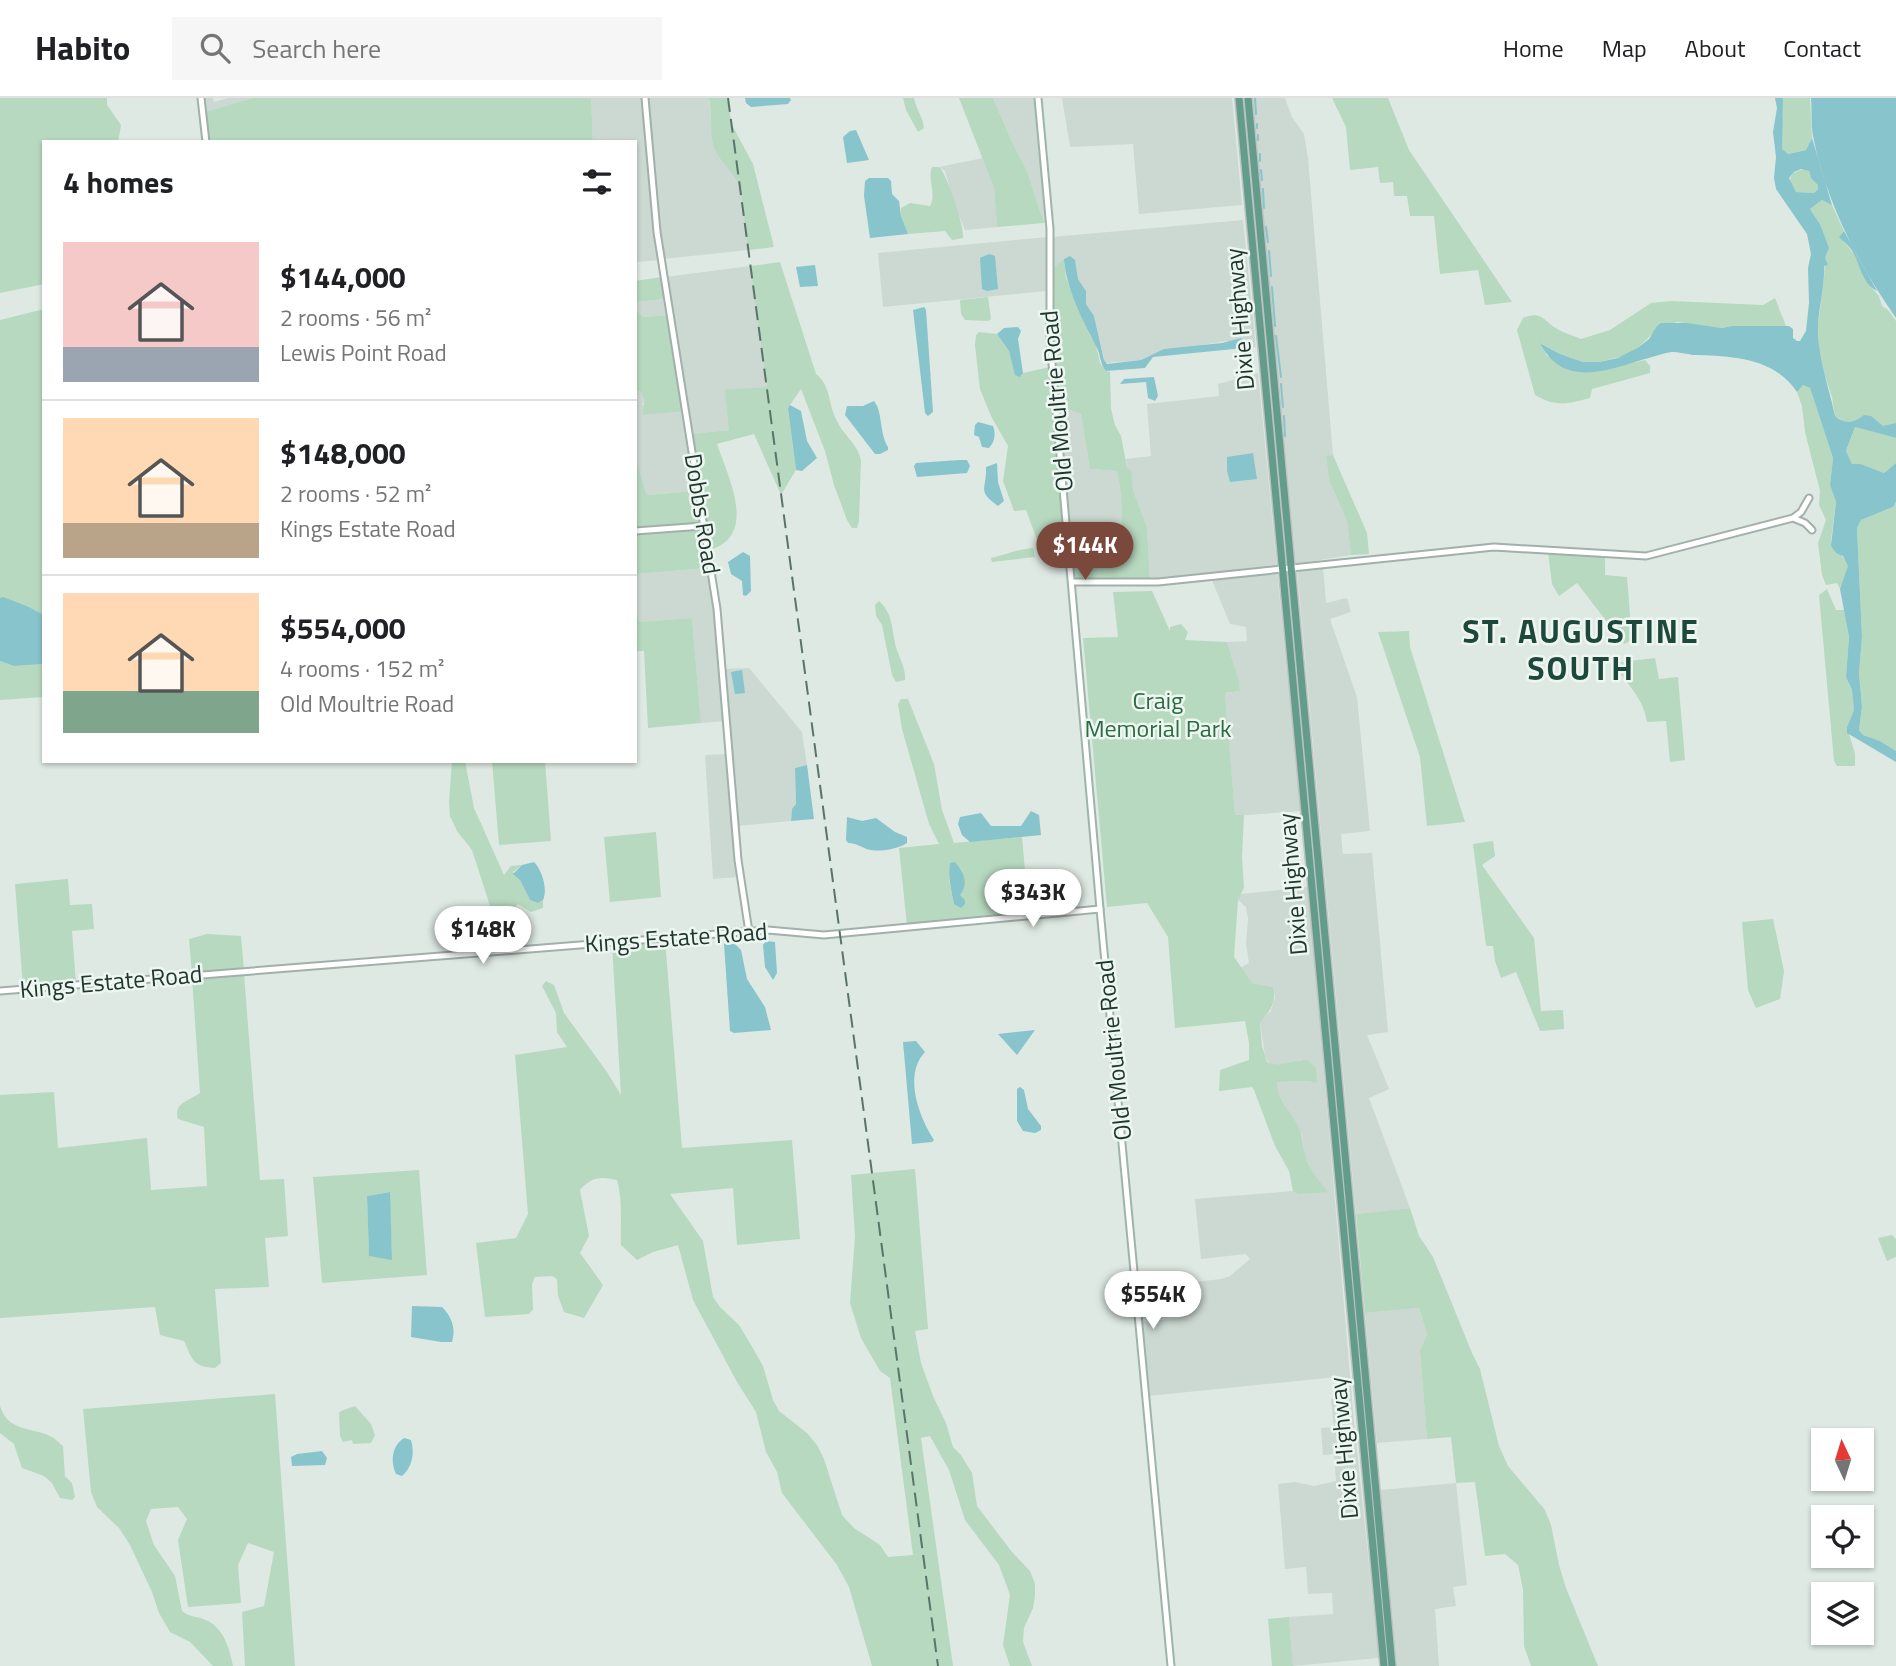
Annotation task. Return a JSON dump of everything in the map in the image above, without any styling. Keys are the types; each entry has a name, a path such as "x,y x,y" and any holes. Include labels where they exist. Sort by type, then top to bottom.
{"main road":[{"name":"Dixie Highway","path":"1239,98 1250,167"},
{"name":"Dixie Highway","path":"1248,98 1250,167 1352,1270 1384,1666"},
{"name":"Dixie Highway","path":"1287,568 1298,649 1301,719"},
{"path":"1352,1270 1392,1666"}],"street":[{"path":"201,98 206,140"},
{"name":"Dobbs Road","path":"645,98 657,232 719,630 738,860 749,932"},
{"name":"Old Moultrie Road","path":"1038,98 1050,229 1050,341 1171,1666"},
{"path":"1072,582 1158,582 1494,547 1646,556 1793,519 1801,512 1809,498"},
{"path":"1793,519 1805,523 1812,530"},
{"path":"637,531 704,526"},
{"name":"Kings Estate Road","path":"0,991 776,930 824,935 1100,909"}],"shaded area":[{"path":"203,98 213,98 214,102 228,98 252,98 205,112"},
{"path":"591,98 643,98 659,260 637,262 637,140 593,140"},
{"path":"646,98 709,98 713,143 737,178 740,187 748,250 663,259"},
{"path":"993,98 1037,98 1048,223 1044,223 1027,171"},
{"path":"1062,98 1232,98 1242,205 1139,214 1133,144 1070,147"},
{"path":"1252,98 1285,98 1292,117 1304,134 1333,455 1326,456 1329,480 1347,521 1351,555 1296,564"},
{"path":"983,158 994,188 997,227 965,230 945,171 939,167"},
{"path":"1243,220 1256,347 1244,348 1244,342 1226,341 1156,353 1141,360 1105,363 1094,316 1086,304 1086,291 1078,279 1075,260 1051,270 1052,237"},
{"path":"1048,237 1047,291 883,307 878,253"},
{"path":"750,266 767,387 729,430 691,434 665,277"},
{"path":"665,299 668,315 643,317 637,310 637,302"},
{"path":"1258,373 1277,567 1150,580 1147,527 1133,490 1132,473 1127,467 1126,459 1151,456 1147,404 1219,396 1218,384"},
{"path":"637,390 641,392 644,401 642,405 683,411 696,491 647,495 637,462"},
{"path":"1057,405 1081,414 1090,469 1117,471 1121,494 1122,536 1070,540"},
{"path":"1323,566 1326,603 1347,598 1351,612 1330,619 1357,697 1370,831 1341,834 1343,854 1372,853 1388,1032 1367,1035 1389,1089 1369,1098 1410,1208 1356,1214 1297,569"},
{"path":"708,568 715,609 725,721 701,723 692,618 639,622 637,574"},
{"path":"1277,571 1301,811 1235,816 1225,693 1240,691 1227,642 1247,641 1246,627 1230,624 1211,578"},
{"path":"749,668 802,732 807,765 795,768 796,804 791,821 737,826 724,669"},
{"path":"727,754 739,877 713,879 705,755"},
{"path":"1308,887 1354,1422 1379,1658 1293,1666 1289,1617 1333,1614 1332,1593 1308,1594 1306,1567 1285,1569 1278,1484 1295,1482 1314,1486 1336,1481 1334,1454 1323,1455 1321,1428 1334,1427 1331,1399 1338,1398 1336,1377 1148,1396 1141,1322 1181,1318 1179,1284 1230,1276 1250,1259 1246,1254 1201,1259 1195,1199 1293,1191 1299,1194 1310,1169 1304,1153 1302,1134 1277,1096 1277,1082 1309,1081 1300,1060 1290,1064 1273,1064 1269,1063 1265,1056 1260,1021 1271,1011 1275,997 1273,987 1252,983 1240,968 1249,963 1246,944 1248,919 1246,907 1238,900 1240,894"},
{"path":"1419,1308 1427,1334 1420,1351 1427,1439 1377,1443 1365,1313"},
{"path":"1456,1483 1467,1585 1453,1587 1456,1606 1435,1609 1439,1666 1397,1666 1381,1490"}],"green space":[{"path":"0,98 107,98 107,105 121,125 118,140 42,140 42,284 0,293"},
{"path":"252,98 591,98 593,140 208,140 205,112"},
{"path":"709,98 727,98 732,125 753,164 774,247 748,250 740,187 713,144"},
{"path":"903,98 914,98 924,128 918,132 906,110"},
{"path":"959,98 993,98 1027,171 1044,223 997,227 994,188"},
{"path":"1332,98 1388,98 1409,150 1512,302 1485,305 1478,270 1440,274 1434,216 1410,216 1407,196 1394,196 1393,182 1380,183 1378,167 1350,170 1346,127"},
{"path":"1783,98 1810,98 1812,138 1806,150 1787,154 1781,149"},
{"path":"932,167 939,167 946,179 958,213 963,238 952,240 945,231 908,234 901,208 910,203 930,206 933,197"},
{"path":"1804,169 1809,171 1818,185 1814,193 1796,192 1791,183 1792,175"},
{"path":"1822,200 1832,205 1844,231 1840,237 1855,255 1865,280 1879,296 1882,306 1896,321 1896,423 1884,427 1874,420 1847,423 1835,416 1832,397 1819,358 1818,325 1828,250 1820,224 1810,209"},
{"path":"1064,259 1066,278 1096,345 1100,363 1110,372 1111,409 1121,436 1127,467 1132,473 1133,490 1147,527 1150,580 1074,580 1070,540 1122,536 1121,494 1117,471 1090,469 1081,414 1057,405 1050,325 1051,270"},
{"path":"780,262 816,374 827,389 833,413 861,460 859,521 857,528 852,528 847,520 825,451 801,389 788,408 796,470 781,495 754,434 717,444 732,488 736,519 733,532 724,543 709,550 691,434 729,430 725,390 767,387 750,266"},
{"path":"662,277 665,299 637,302 637,281"},
{"path":"988,297 991,319 965,320 961,314 960,300"},
{"path":"1775,298 1786,326 1722,328 1677,322 1656,330 1639,347 1624,356 1599,362 1583,362 1560,354 1541,343 1547,356 1612,368 1645,360 1650,366 1650,373 1592,389 1590,398 1568,403 1555,403 1535,395 1517,330 1523,318 1537,315 1557,329 1581,339 1610,330 1651,303 1671,301 1763,305"},
{"path":"42,310 42,614 0,598 0,320"},
{"path":"637,310 643,317 668,315 683,411 643,415 644,400 641,392 637,390"},
{"path":"979,332 997,334 1009,351 1016,375 1021,376 1023,373 1050,367 1067,554 1043,556 1026,510 1014,511 1003,481 1008,446 980,389 975,345"},
{"path":"1803,385 1810,388 1833,458 1830,485 1836,502 1831,540 1849,566 1840,589 1837,583 1826,585 1822,575 1818,543 1826,520 1819,505 1820,491 1797,392"},
{"path":"1855,427 1896,438 1896,463 1884,473 1861,464 1852,464 1846,451"},
{"path":"1333,455 1367,533 1369,554 1351,555 1347,521 1329,480 1326,456"},
{"path":"637,462 647,495 696,491 701,524 637,529"},
{"path":"1896,502 1896,751 1863,735 1859,730 1862,707 1859,673 1862,637 1857,528 1861,520 1893,507"},
{"path":"702,528 708,568 637,574 637,533"},
{"path":"1033,548 1035,557 992,562 991,558"},
{"path":"1548,552 1605,556 1605,575 1627,577 1632,640 1624,644 1577,583 1559,596 1552,584"},
{"path":"1827,589 1836,610 1844,610 1849,637 1846,677 1852,690 1854,710 1847,727 1855,754 1855,766 1837,766 1834,761 1819,595"},
{"name":"Craig Memorial Park","path":"1152,591 1170,631 1170,627 1181,624 1188,632 1185,640 1227,642 1239,681 1240,691 1225,693 1235,815 1244,815 1244,888 1238,900 1234,957 1252,983 1273,987 1272,1006 1260,1022 1262,1046 1267,1062 1282,1064 1307,1060 1316,1068 1317,1083 1277,1082 1282,1100 1300,1129 1308,1164 1328,1192 1298,1194 1293,1191 1289,1171 1275,1146 1252,1087 1219,1091 1220,1070 1249,1060 1245,1021 1175,1028 1168,937 1147,903 1107,907 1083,638 1118,637 1113,592"},
{"path":"879,601 889,617 905,680 896,682 892,675 882,625 876,616 875,605"},
{"path":"637,614 639,622 692,618 701,723 648,728 644,651 637,651"},
{"path":"1409,631 1410,647 1465,822 1427,826 1420,757 1378,632"},
{"path":"1655,658 1659,679 1678,677 1685,760 1670,762 1666,721 1647,722 1638,698 1612,663"},
{"path":"0,661 14,666 42,664 42,697 0,700"},
{"path":"901,699 908,699 934,764 942,810 954,843 1022,837 1029,914 907,926 899,848 939,844 929,824 902,729 898,704","holes":["958,865 961,870 962,890 954,904 949,880"]},
{"path":"452,763 465,763 474,808 504,875 511,866 522,865 513,872 530,900 538,903 543,900 543,908 531,912 518,904 503,921 493,915 472,850 457,831 450,816"},
{"path":"492,763 545,763 551,841 499,845"},
{"path":"656,832 661,897 610,902 604,837"},
{"path":"1493,841 1495,856 1482,865 1534,938 1541,1011 1563,1010 1564,1029 1540,1031 1516,972 1501,978 1493,946 1486,946 1473,844"},
{"path":"68,879 70,905 92,904 94,929 72,931 76,983 23,987 15,884"},
{"path":"1773,919 1784,971 1780,999 1756,1008 1748,990 1742,922"},
{"path":"207,934 241,936 244,970 192,974 189,939"},
{"path":"665,940 682,1148 792,1140 800,1239 737,1245 733,1188 670,1194 703,1241 713,1297 739,1325 751,1345 763,1366 779,1411 807,1433 817,1445 842,1515 854,1528 880,1545 888,1557 913,1555 890,1378 880,1371 861,1338 850,1303 855,1236 851,1175 915,1169 928,1329 915,1331 921,1363 953,1447 972,1473 977,1506 1030,1571 1035,1584 1033,1608 1024,1628 1023,1642 1032,1666 1010,1666 1003,1645 1010,1595 999,1565 965,1520 949,1470 930,1436 921,1438 953,1666 872,1666 849,1587 837,1565 782,1493 777,1472 766,1452 756,1412 693,1300 678,1245 637,1260 621,1245 621,1204 617,1180 596,1179 580,1190 589,1236 580,1253 603,1285 584,1318 564,1312 558,1296 557,1279 552,1276 535,1277 532,1284 533,1309 529,1314 485,1317 476,1243 516,1238 528,1214 515,1055 567,1047 557,1032 556,1013 542,986 546,981 554,985 564,1013 621,1095 612,944"},
{"path":"244,974 260,1180 284,1179 288,1236 265,1238 269,1287 215,1289 221,1363 215,1368 202,1366 192,1357 184,1341 160,1335 155,1307 0,1318 0,1095 54,1092 58,1148 147,1138 151,1190 207,1186 204,1127 178,1119 177,1114 183,1103 200,1093 192,978"},
{"path":"419,1170 427,1275 322,1283 313,1177","holes":["389,1192 392,1259 369,1256 367,1196"]},
{"path":"1410,1208 1419,1236 1433,1257 1480,1369 1499,1446 1508,1466 1545,1510 1566,1588 1598,1666 1531,1666 1524,1646 1523,1589 1518,1565 1505,1554 1485,1556 1475,1482 1456,1483 1451,1437 1427,1439 1420,1351 1427,1334 1419,1308 1365,1313 1356,1214"},
{"path":"1892,1235 1896,1239 1896,1257 1887,1261 1878,1238"},
{"path":"275,1394 295,1666 245,1666 242,1612 264,1606 274,1552 248,1543 238,1565 241,1603 188,1607 178,1540 187,1519 178,1507 151,1509 146,1521 154,1545 175,1576 182,1611 214,1625 225,1640 233,1666 213,1666 190,1642 170,1632 130,1545 119,1528 97,1507 91,1492 83,1409"},
{"path":"0,1406 15,1425 50,1436 63,1446 65,1476 72,1483 75,1497 72,1500 60,1498 52,1483 44,1476 22,1468 14,1444 0,1433"},
{"path":"355,1406 371,1424 375,1435 371,1443 353,1444 352,1440 343,1442 340,1436 339,1413"},
{"path":"1289,1617 1293,1666 1272,1666 1268,1619"}],"water":[{"path":"745,98 791,100 788,104 751,107"},
{"path":"1775,98 1783,98 1782,149 1788,154 1806,150 1812,138 1832,205 1822,200 1810,209 1820,224 1829,248 1825,258 1828,265 1824,266 1818,338 1835,416 1850,422 1864,415 1871,416 1883,426 1896,423 1896,438 1855,427 1846,451 1852,464 1861,464 1884,473 1896,463 1896,502 1893,507 1861,520 1857,528 1862,637 1859,673 1862,707 1859,730 1863,735 1896,751 1896,762 1847,733 1854,710 1852,690 1846,677 1849,637 1840,589 1848,566 1843,556 1836,553 1831,546 1836,502 1830,485 1833,458 1810,388 1803,385 1797,392 1776,372 1750,361 1675,352 1600,371 1573,371 1560,366 1549,357 1540,343 1583,362 1599,362 1618,358 1639,347 1661,323 1687,323 1722,328 1789,326 1793,329 1793,338 1800,341 1806,331 1811,254 1807,234 1776,189 1773,132 1777,108","holes":["1801,169 1809,171 1818,189 1814,193 1796,192 1789,178"]},
{"path":"1811,98 1896,98 1896,318 1856,254 1826,185 1813,136"},
{"path":"856,130 869,160 847,163 843,137"},
{"path":"869,178 888,178 891,181 892,194 899,201 908,234 870,238 864,196 865,181"},
{"path":"1844,231 1877,291 1865,280 1854,253 1839,237"},
{"path":"989,254 995,256 998,289 987,291 982,289 980,258"},
{"path":"1070,256 1075,260 1078,279 1086,291 1086,304 1094,316 1107,364 1141,360 1164,349 1222,343 1241,338 1244,348 1153,357 1145,368 1106,371 1068,281 1064,259"},
{"path":"815,265 818,286 800,287 796,267"},
{"path":"924,307 933,412 928,416 925,413 913,310"},
{"path":"1018,327 1021,331 1018,339 1023,373 1020,377 1015,375 1009,351 997,334 1004,328"},
{"path":"1154,377 1158,396 1155,401 1148,398 1146,382 1120,384 1124,379"},
{"path":"874,401 888,447 888,450 880,454 875,454 845,415 847,406 863,406"},
{"path":"790,405 801,411 807,441 817,458 802,471 796,470 788,408"},
{"path":"978,422 993,426 993,443 989,448 982,447 979,437 974,435"},
{"path":"1253,453 1257,479 1230,482 1227,457"},
{"path":"967,460 970,466 967,473 917,477 914,466 916,463"},
{"path":"997,463 998,482 1004,501 998,506 987,496 984,489 986,467"},
{"path":"743,552 750,556 751,591 746,596 743,595 742,581 731,574 728,562"},
{"path":"0,598 42,614 42,664 14,666 0,661"},
{"path":"742,670 745,693 735,694 731,672"},
{"path":"807,765 814,819 791,821 792,809 796,804 795,768"},
{"path":"1031,811 1039,815 1041,835 970,842 962,835 958,824 960,817 981,813 991,826 1021,826"},
{"path":"847,817 862,821 876,818 907,837 907,843 880,851 848,843"},
{"path":"534,862 542,875 544,885 543,900 538,903 530,900 520,880 513,874 522,865"},
{"path":"955,862 964,878 960,895 965,904 961,908 954,904 950,884 950,863"},
{"path":"766,941 775,942 777,973 773,980 765,967 763,945"},
{"path":"726,943 735,944 741,950 747,979 765,1007 771,1030 730,1031"},
{"path":"1035,1030 1017,1055 998,1034"},
{"path":"916,1041 925,1052 918,1061 915,1072 916,1096 923,1120 934,1140 912,1144 903,1042"},
{"path":"1020,1087 1024,1090 1028,1109 1041,1126 1041,1130 1035,1133 1023,1131 1017,1121 1017,1089"},
{"path":"390,1192 392,1260 369,1256 367,1196"},
{"path":"412,1306 442,1307 452,1323 452,1342 411,1337"},
{"path":"404,1438 411,1440 413,1455 402,1476 396,1474 393,1459 397,1445"},
{"path":"322,1451 327,1458 325,1465 292,1466 291,1457 297,1454"}],"waterway":[{"path":"1255,98 1256,114"},
{"path":"1258,135 1258,140"},
{"path":"1260,154 1260,161"},
{"path":"1261,170 1262,180"},
{"path":"1263,189 1264,208"},
{"path":"1266,227 1268,242"},
{"path":"1269,251 1271,276"},
{"path":"1272,287 1275,326"},
{"path":"1276,336 1281,377"},
{"path":"1281,384 1283,407"},
{"path":"1284,416 1285,436"}],"railway":[{"path":"728,98 938,1666"}],"district":[{"name":"ST. AUGUSTINE SOUTH","path":"1581,650"}]}
